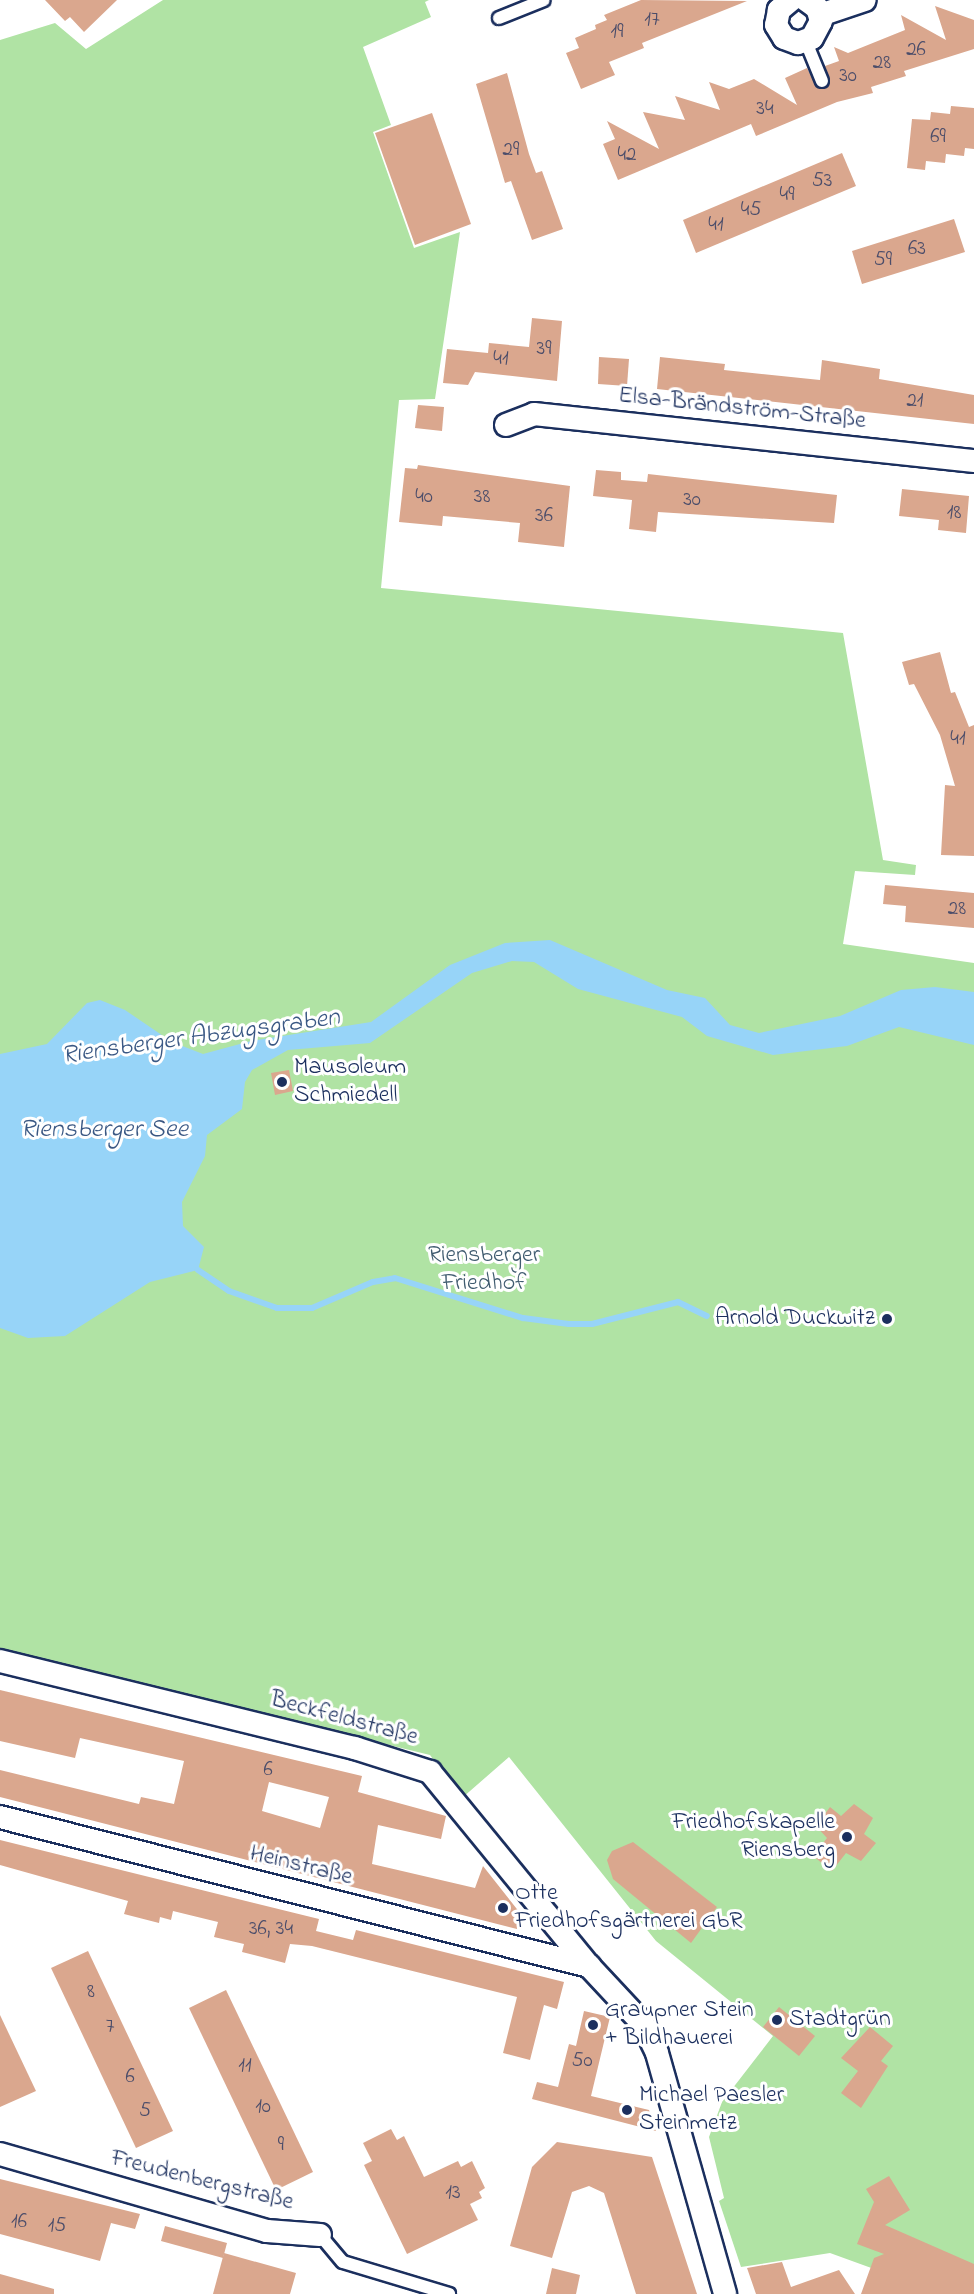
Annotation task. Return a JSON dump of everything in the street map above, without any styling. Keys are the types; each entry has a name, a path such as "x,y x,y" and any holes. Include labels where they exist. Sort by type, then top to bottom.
{"street":[{"path":"791,0 778,10 776,25 791,42 806,42 816,34 813,7 865,0"},
{"name":"Elsa-Brändström-Straße","path":"506,425 534,414 974,461"},
{"name":"Beckfeldstraße","path":"0,1661 422,1767 589,1966 643,2024 657,2052 726,2294"},
{"name":"Heinstraße","path":"0,1817 589,1966"},
{"name":"Freudenbergstraße","path":"0,2154 267,2231 320,2235"}],"lane":[{"path":"499,18 544,0"},
{"path":"806,42 822,81"},
{"name":"Freudenbergstraße","path":"320,2235 343,2262 449,2294"}],"green space":[{"name":"Riensberger Friedhof","path":"163,0 429,0 425,2 431,17 363,47 391,125 373,132 414,248 460,232 435,399 399,400 381,588 843,633 883,860 916,865 915,875 855,871 843,944 974,963 974,2294 943,2294 830,2253 741,2267 719,2201 724,2198 709,2137 722,2102 773,2036 656,1941 509,1757 462,1798 430,1755 0,1650 0,40 55,23 86,49"}],"water":[{"name":"Riensberger See","path":"550,940 667,990 705,998 730,1025 759,1033 840,1016 901,990 935,987 974,992 974,1045 899,1027 847,1046 773,1055 707,1036 682,1017 578,989 534,962 512,961 472,973 370,1043 288,1050 252,1070 245,1082 242,1109 207,1135 205,1156 182,1202 183,1226 204,1247 198,1270 150,1282 65,1336 28,1338 0,1328 0,1054 47,1044 87,1003 100,1000 125,1010 172,1042 203,1054 251,1041 371,1022 450,965 505,943"}],"building":[{"path":"45,0 117,0 84,32 70,17 65,21"},
{"path":"641,0 747,1 642,43 644,48 609,62 615,75 581,89 566,53 579,48 575,38 596,29 595,25 607,20 604,15"},
{"path":"935,6 974,20 974,49 904,71 906,76 871,87 873,93 837,102 756,136 751,124 618,180 603,144 615,139 607,121 659,149 643,112 685,120 675,96 720,110 709,82 729,89 754,79 797,105 785,78 807,68 817,87 826,88 830,82 825,66 839,61 834,47 848,53 905,30 901,15 946,40"},
{"path":"507,73 529,154 536,173 542,171 563,229 532,240 511,181 505,183 476,84"},
{"path":"951,106 974,108 974,149 965,148 964,156 946,154 945,163 926,161 925,170 907,168 912,119 930,120 931,112 950,114"},
{"path":"432,113 471,224 415,245 375,133"},
{"path":"842,153 856,186 696,253 683,220"},
{"path":"954,219 965,252 862,284 852,251"},
{"path":"532,318 562,321 557,381 475,372 468,385 443,383 447,349 488,353 489,343 529,347"},
{"path":"599,357 629,359 627,386 598,384"},
{"path":"660,357 725,364 724,370 820,380 822,360 880,369 879,379 974,395 974,424 657,389"},
{"path":"418,405 444,407 442,431 415,428"},
{"path":"418,465 570,486 564,547 518,542 520,523 443,516 442,526 399,522 405,468 417,469"},
{"path":"596,470 621,472 621,480 647,482 648,474 837,495 834,523 658,512 656,532 629,529 632,500 593,496"},
{"path":"902,489 969,496 966,533 938,530 939,520 899,516"},
{"path":"940,652 951,693 955,692 969,727 974,725 974,856 941,855 945,785 955,786 940,735 914,684 909,685 902,662"},
{"path":"885,885 974,893 974,928 905,922 906,906 883,904"},
{"name":"Mausoleum Schmiedell","path":"289,1070 293,1091 275,1095 271,1073"},
{"path":"0,1690 362,1776 358,1792 446,1816 441,1839 378,1825 372,1864 475,1888 483,1866 520,1913 517,1929 0,1797 0,1770 139,1804 141,1797 174,1804 184,1761 80,1738 75,1758 0,1741","holes":["269,1782 329,1797 320,1828 262,1811"]},
{"name":"Friedhofskapelle Riensberg","path":"854,1804 873,1818 864,1834 876,1843 861,1861 846,1853 832,1871 813,1856 827,1838 816,1826 830,1807 841,1816"},
{"path":"0,1840 319,1919 316,1931 353,1940 356,1930 564,1982 557,2009 544,2005 530,2060 503,2053 517,1997 312,1946 290,1944 285,1963 242,1952 244,1944 214,1937 218,1922 173,1911 171,1920 160,1917 159,1923 124,1914 128,1901 0,1865"},
{"path":"633,1842 717,1907 691,1943 613,1879 607,1860 612,1851"},
{"path":"88,1951 173,2131 136,2148 51,1968"},
{"path":"226,1990 313,2172 276,2190 189,2008"},
{"path":"779,2007 815,2036 799,2056 763,2027"},
{"path":"584,2011 610,2017 591,2096 649,2110 656,2131 532,2099 537,2082 558,2087 569,2044 576,2046"},
{"path":"0,2015 36,2091 0,2107"},
{"path":"870,2027 893,2046 881,2061 888,2066 861,2108 841,2093 858,2071 841,2058"},
{"path":"391,2129 397,2140 404,2136 424,2177 458,2161 461,2167 472,2161 485,2188 479,2192 482,2198 470,2204 478,2220 407,2254 364,2165 372,2161 363,2143"},
{"path":"557,2142 652,2157 697,2294 636,2294 604,2193 589,2186 572,2192 552,2258 510,2246 532,2167"},
{"path":"889,2176 910,2210 885,2225 974,2264 974,2294 861,2294 874,2258 884,2254 857,2244 874,2202 866,2189"},
{"path":"0,2179 140,2214 135,2229 111,2223 100,2261 0,2234"},
{"path":"165,2226 227,2243 223,2258 161,2241"},
{"path":"224,2253 296,2273 290,2294 213,2294"},
{"path":"782,2262 791,2287 839,2270 855,2294 756,2294 747,2268"},
{"path":"552,2268 580,2275 576,2294 546,2294"},
{"path":"0,2274 54,2289 54,2294 0,2294"}],"waterway":[{"path":"198,1270 229,1291 277,1308 312,1308 373,1282 395,1278 523,1318 569,1324 592,1324 678,1302 707,1316"}],"place":[{"name":"Mausoleum Schmiedell","path":"282,1082"},
{"name":"Arnold Duckwitz","path":"887,1319"},
{"name":"Friedhofskapelle Riensberg","path":"847,1837"},
{"name":"Otte Friedhofsgärtnerei GbR","path":"503,1908"},
{"name":"Stadtgrün","path":"777,2020"},
{"name":"Graupner Stein + Bildhauerei","path":"593,2025"},
{"name":"Michael Paesler Steinmetz","path":"627,2110"}],"water label":[{"name":"Riensberger Abzugsgraben","path":"201,1038"}]}
